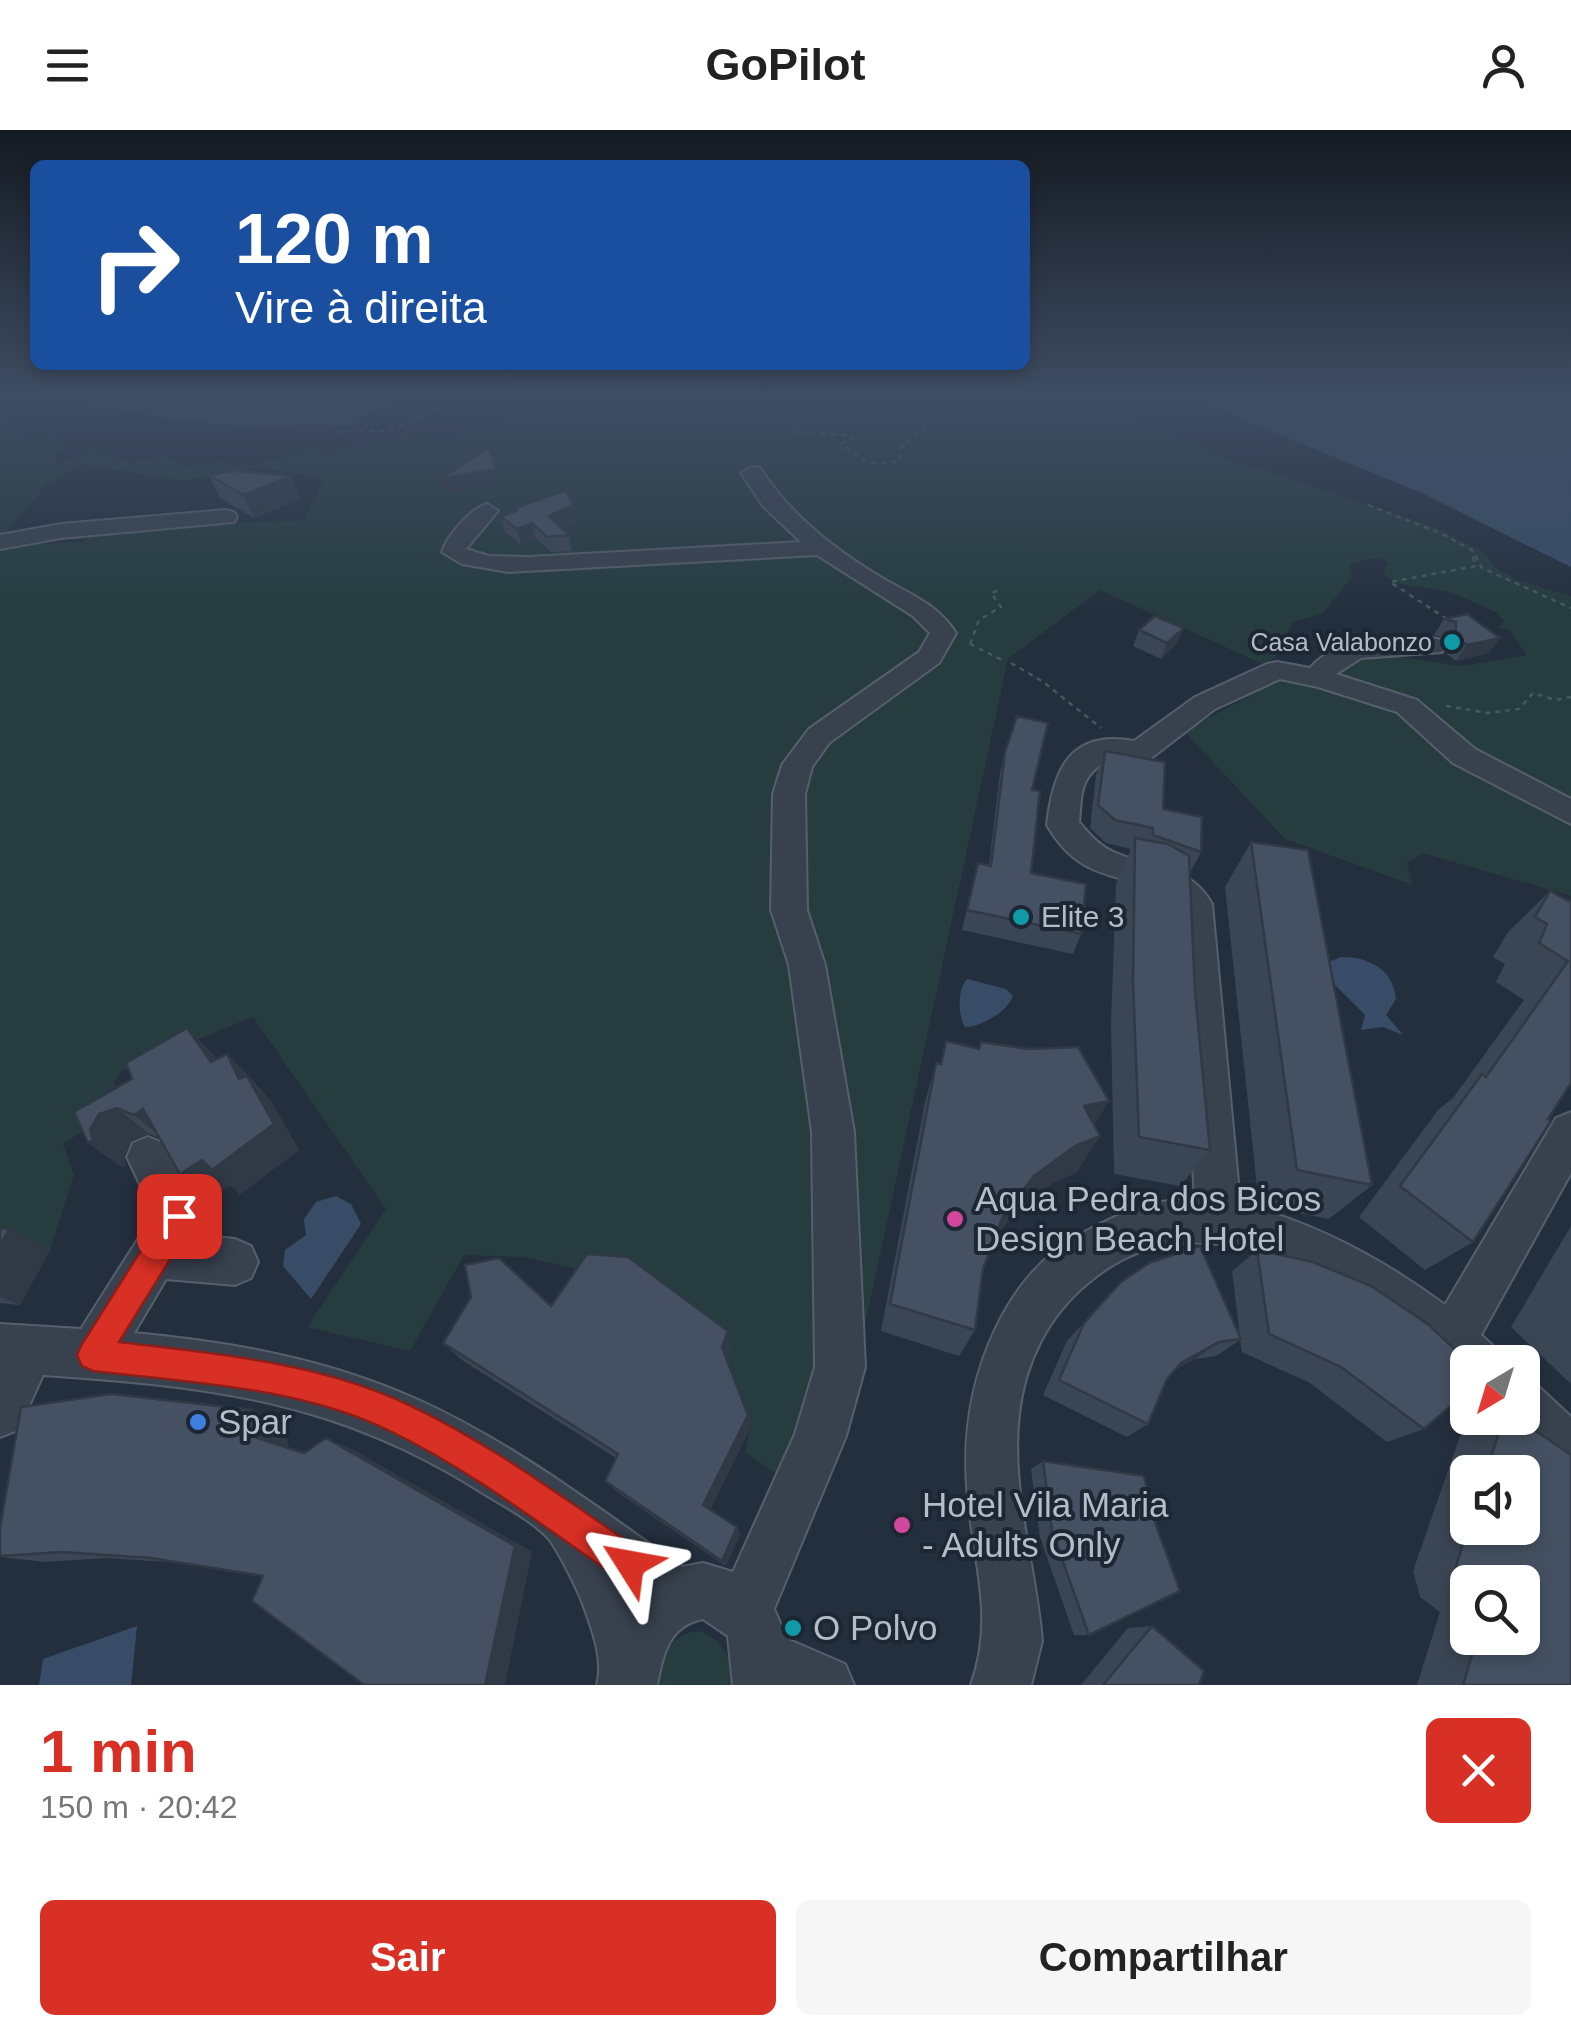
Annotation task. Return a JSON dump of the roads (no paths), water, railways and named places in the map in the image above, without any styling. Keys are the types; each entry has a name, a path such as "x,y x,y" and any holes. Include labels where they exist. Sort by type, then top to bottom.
{"street":[{"path":"752,473 774,507 820,546 854,572 926,614 955,643 929,656 819,736 797,765 789,794 790,910 807,965 833,1132 840,1367 820,1436 760,1581 756,1651"},
{"path":"487,510 454,552 482,561 527,562 682,557 820,546"},
{"path":"0,542 100,527 226,516"},
{"path":"1322,679 1322,671 1338,654 1432,646"},
{"path":"1219,1219 1195,904 1188,891 1170,882 1086,870 1063,825 1067,784 1073,768 1123,749 1205,703 1276,670 1322,679 1407,706 1464,756 1571,813"},
{"path":"1467,1345 1571,1132"},
{"path":"93,1355 179,1216 148,1158"},
{"path":"1001,1685 1014,1645 995,1511 993,1415 1008,1361 1028,1312 1058,1276 1104,1241 1158,1223 1219,1219 1328,1254 1378,1284 1455,1345"},
{"path":"156,1255 235,1262"},
{"path":"0,1412 15,1349 252,1374 353,1401 398,1417 476,1460 674,1596"},
{"path":"1540,1423 1571,1452"},
{"path":"562,1518 591,1556 606,1589 628,1674"},
{"path":"628,1674 646,1622 674,1596 710,1590 756,1651 824,1685"}],"water":[{"path":"1362,469 1571,469 1571,567 1424,494"},
{"path":"1341,957 1370,962 1385,973 1396,999 1386,1015 1403,1035 1383,1027 1361,1030 1365,1015 1329,979 1326,963"},
{"path":"967,979 1006,989 1013,996 993,1017 965,1027 960,1003"},
{"path":"336,1196 351,1204 361,1224 311,1299 283,1266 285,1250 306,1235 304,1219 316,1202"},
{"path":"137,1626 131,1685 39,1685 43,1659"}],"place":[{"name":"Casa Valabonzo","path":"1452,642"},
{"name":"Elite 3","path":"1021,917"},
{"name":"Aqua Pedra dos Bicos Design Beach Hotel","path":"955,1219"},
{"name":"Spar","path":"198,1422"},
{"name":"Hotel Vila Maria - Adults Only","path":"902,1525"},
{"name":"O Polvo","path":"793,1628"}]}
